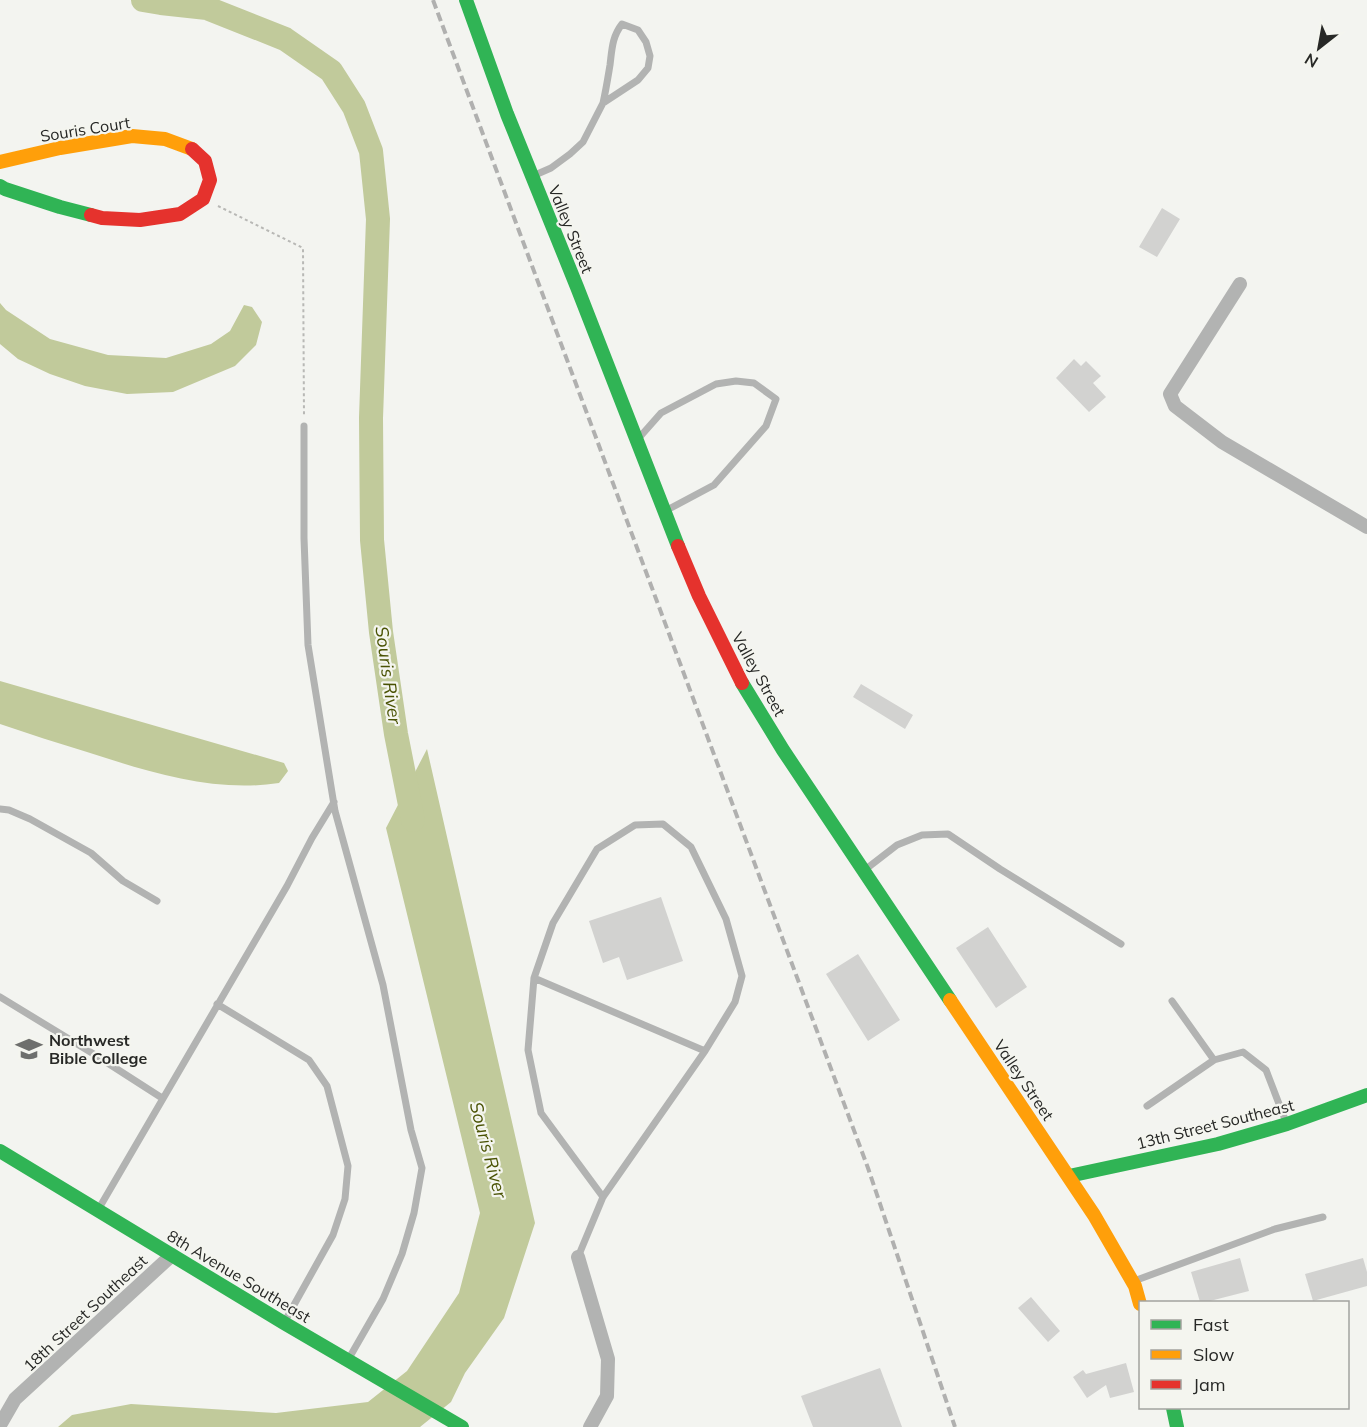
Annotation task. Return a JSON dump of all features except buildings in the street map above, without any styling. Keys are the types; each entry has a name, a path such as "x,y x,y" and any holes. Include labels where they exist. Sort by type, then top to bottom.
{"main road":[{"name":"Valley Street","path":"466,0 507,114 664,511 699,596 746,692 1069,1176 1132,1281 1139,1301"},
{"name":"Souris Court","path":"0,162 60,148 132,136 165,139 193,149 205,161 210,180 203,199"},
{"path":"0,186 49,204 102,218 140,220 180,214 203,199"},
{"name":"13th Street Southeast","path":"1069,1176 1218,1143 1287,1124 1367,1095"},
{"name":"8th Avenue Southeast","path":"0,1151 458,1425"},
{"path":"1173,1409 1177,1427"}],"street":[{"path":"1240,284 1170,394 1175,406 1222,442 1367,527"},
{"name":"18th Street Southeast","path":"0,1425 15,1400 172,1255"},
{"path":"578,1257 608,1359 607,1396 590,1427"}],"lane":[{"path":"532,176 551,168 583,142 603,103 616,32 622,24 629,26 638,30 646,42 650,56 648,69 638,80 603,103"},
{"path":"637,441 661,413 716,384 736,381 754,383 776,399 766,426 714,485 664,511"},
{"path":"304,426 304,537 308,645 334,802 347,858 383,986 411,1130 422,1168 414,1213 402,1254 383,1299 348,1360"},
{"path":"98,1210 334,802"},
{"path":"0,810 9,810 30,819 91,853 123,881 157,902"},
{"path":"578,1257 603,1197 705,1051 735,1002 742,976 726,919 691,847 663,824 635,825 597,849 553,923 534,978 528,1050 541,1113 603,1197"},
{"path":"864,871 897,845 922,835 948,834 1121,944"},
{"path":"534,978 705,1051"},
{"path":"0,997 162,1098"},
{"path":"1172,1001 1214,1060"},
{"path":"217,1004 309,1060 327,1086 348,1167 345,1199 333,1235 284,1323"},
{"path":"1147,1106 1214,1060 1243,1052 1266,1070 1287,1124"},
{"path":"1132,1281 1275,1229 1323,1217"}],"path":[{"path":"203,199 303,248 304,426"}],"water":[{"path":"0,303 6,310 50,339 108,355 166,358 211,344 230,331 244,305 252,307 262,322 256,345 235,366 173,392 127,394 85,386 50,374 18,359 0,344"},
{"path":"0,681 284,763 288,771 279,783 230,785 182,779 110,759 0,724"},
{"path":"427,749 535,1223 504,1318 465,1373 451,1402 420,1427 58,1427 72,1415 131,1404 276,1413 368,1402 407,1371 459,1293 480,1213 386,828"}],"waterway":[{"name":"Souris River","path":"143,0 207,8 285,39 331,71 354,107 371,151 378,219 371,418 372,540 381,632 396,734 413,820"}],"railway":[{"path":"433,0 868,1168 955,1427"}],"traffic: fast":[{"path":"466,0 507,114 678,546"},
{"path":"0,186 91,215"},
{"path":"742,683 783,750 950,1000"},
{"path":"1069,1176 1218,1144 1287,1124 1367,1095"},
{"path":"0,1151 284,1323 462,1427"},
{"path":"1173,1409 1177,1427"}],"traffic: slow":[{"path":"0,162 60,148 132,136 165,139 192,149"},
{"path":"950,1000 1094,1215 1135,1286 1139,1301"}],"traffic: jam":[{"path":"91,215 102,218 140,220 180,214 203,199 210,180 205,161 192,149"},
{"path":"678,546 699,596 742,683"}],"place":[{"name":"Northwest Bible College","path":"29,1049"}]}
